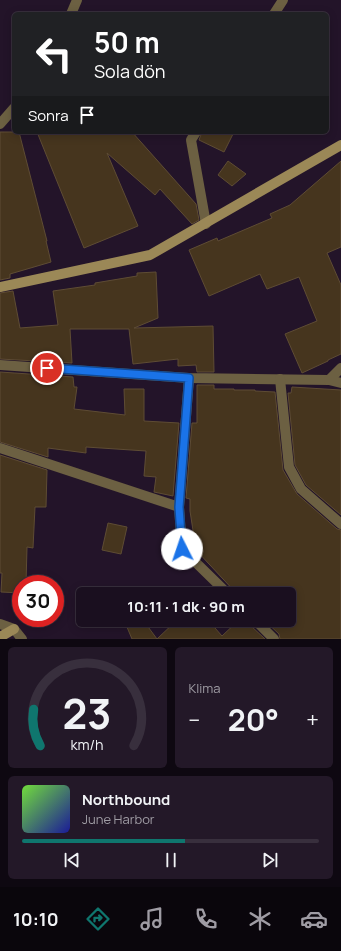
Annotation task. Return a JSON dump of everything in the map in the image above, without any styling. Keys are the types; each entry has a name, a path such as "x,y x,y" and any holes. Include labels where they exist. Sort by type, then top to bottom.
{"street":[{"path":"72,12 77,0"},
{"path":"275,12 283,0"},
{"path":"0,124 12,110"},
{"path":"195,134 191,140 206,224"},
{"path":"0,287 150,255 341,145"},
{"path":"0,365 189,378 329,380 341,383"},
{"path":"329,380 341,368"},
{"path":"189,378 179,507 182,549 221,587"},
{"path":"280,379 288,467 301,489 341,524"},
{"path":"0,448 179,507"},
{"path":"0,624 14,629 22,639"},
{"path":"262,627 274,639"},
{"path":"0,637 14,629"}],"building":[{"path":"0,132 12,132 12,134 20,134 51,262 10,274 10,278 0,280"},
{"path":"38,134 134,134 196,204 199,220 192,224 160,189 155,195 107,153 138,226 84,248"},
{"path":"201,134 233,134 224,152 199,140"},
{"path":"228,161 246,174 232,186 218,175"},
{"path":"341,161 341,247 327,253 341,285 341,354 302,373 285,334 317,321 299,277 267,289 260,274 209,296 189,250 217,238 218,241 272,218 270,214 290,205"},
{"path":"156,272 158,318 134,328 213,326 214,372 197,372 196,365 178,366 178,359 133,364 129,329 70,329 72,363 0,359 0,293 13,291 20,328 58,325 53,291 95,285 95,283 137,276 137,273"},
{"path":"0,372 73,377 74,387 77,387 74,409 125,415 124,389 144,389 144,421 179,423 173,496 154,492 156,477 144,476 146,451 86,447 86,453 48,448 48,457 0,442"},
{"path":"197,385 214,385 214,389 275,392 283,470 297,494 337,529 341,530 341,639 280,639 279,634 272,627 296,627 296,587 230,587 196,550 190,511 190,499 186,498 192,423 197,423"},
{"path":"292,387 341,390 341,515 306,485 295,465 288,393 291,393"},
{"path":"0,455 47,470 46,507 35,507 33,548 27,547 26,575 12,575 12,593 1,592 2,573 0,573"},
{"path":"108,523 127,527 121,554 102,550"},
{"path":"127,627 148,627 157,639 132,639"},
{"path":"170,627 214,627 222,636 232,627 252,627 265,639 157,639"}],"route":[{"path":"47,368 189,378 179,507 182,549"}]}
